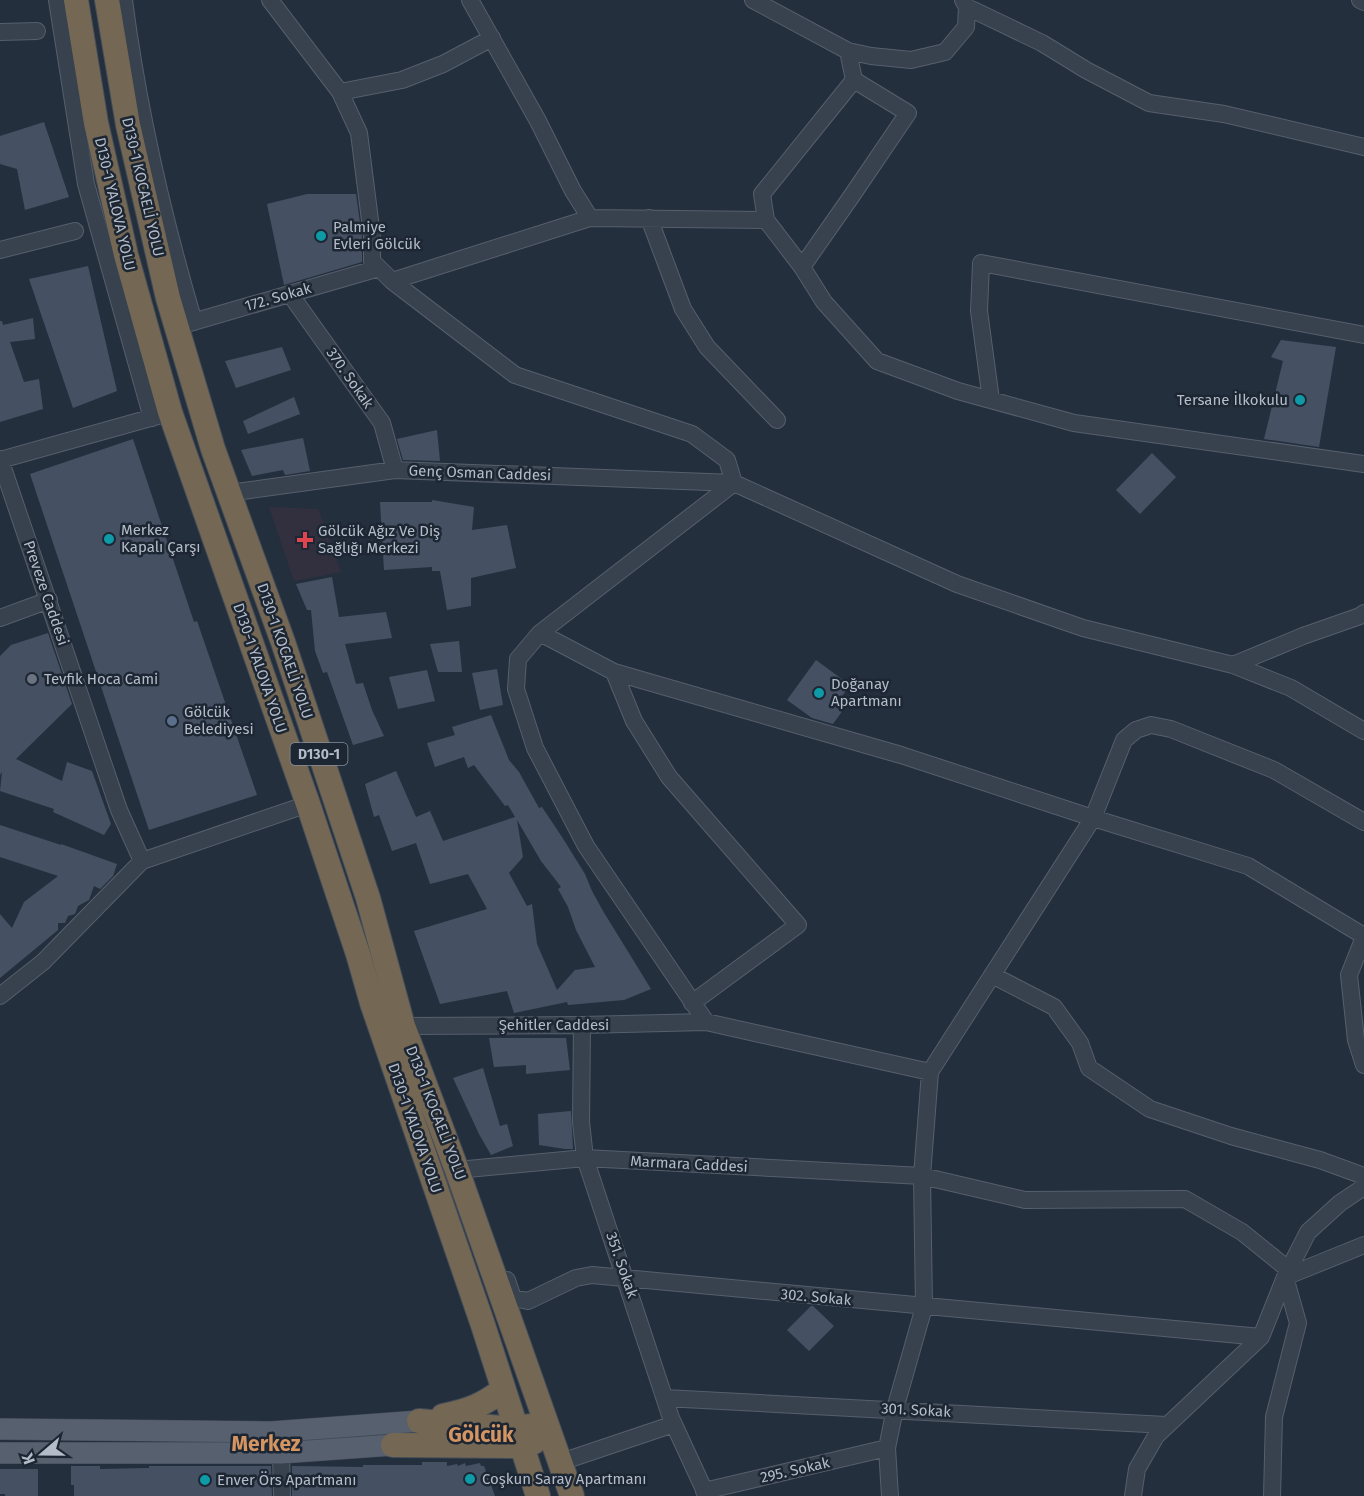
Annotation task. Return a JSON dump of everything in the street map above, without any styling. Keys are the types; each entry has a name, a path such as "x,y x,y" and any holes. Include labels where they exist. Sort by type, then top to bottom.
{"highway":[{"name":"D130-1 YALOVA YOLU","path":"76,0 98,134 161,415 308,804 372,1003 538,1496"},
{"name":"D130-1 KOCAELİ YOLU","path":"107,0 128,125 168,298 186,325 213,450 283,642 368,898 403,1026 463,1169 572,1496"},
{"path":"419,1421 471,1410 503,1390"},
{"path":"419,1421 519,1437"},
{"path":"393,1445 519,1437 550,1430"}],"main road":[{"path":"0,1429 271,1432 419,1421"},
{"path":"0,1453 281,1453 393,1445"}],"street":[{"path":"0,460 161,415 86,184 57,0"},
{"path":"124,0 130,50 145,130 176,260 186,325"},
{"path":"270,0 340,92 359,133 372,236 372,261 392,281 515,375 692,434 727,460 734,483 957,584 1083,628 1233,665 1291,688 1364,731"},
{"path":"470,0 538,121 573,191 590,218"},
{"path":"753,0 848,51 911,60 945,52 966,27 965,4 1042,43 1086,70 1149,103 1224,114 1364,147"},
{"path":"0,32 37,31"},
{"path":"340,92 402,80 443,64 492,38"},
{"path":"802,267 908,113 854,80 848,51"},
{"path":"854,80 762,194 766,220 802,267 824,302 877,361 957,391 1074,423 1364,464"},
{"path":"392,281 590,218 766,220"},
{"path":"649,218 683,309 707,347 777,420"},
{"path":"0,250 75,231"},
{"path":"991,399 979,311 981,263 1364,335"},
{"name":"172. Sokak","path":"186,325 379,268"},
{"name":"370. Sokak","path":"290,294 382,423 395,470"},
{"name":"Preveze Caddesi","path":"0,460 119,810 142,861"},
{"name":"Genç Osman Caddesi","path":"229,493 395,470 734,483"},
{"path":"705,1022 586,846 535,748 516,689 518,659 540,633 734,483"},
{"path":"0,618 49,600"},
{"path":"1233,665 1303,636 1363,616"},
{"path":"540,633 614,672 901,755 1248,866 1364,936 1349,975 1356,1040 1364,1065"},
{"path":"614,672 634,721 669,777 798,926 692,1003"},
{"path":"890,1496 887,1448 895,1409 924,1307 921,1176 930,1071 1093,818 1124,740 1136,730 1151,725 1171,729 1274,770 1364,822"},
{"path":"0,996 42,962 142,861 308,804"},
{"path":"992,975 1054,1007 1080,1043 1089,1068 1150,1109 1230,1137 1320,1160 1364,1176"},
{"name":"Şehitler Caddesi","path":"403,1026 705,1022 930,1071"},
{"name":"351. Sokak","path":"582,1025 581,1122 585,1158 674,1424 705,1493"},
{"name":"Marmara Caddesi","path":"463,1169 585,1158 921,1176 1025,1200 1185,1199 1242,1232 1287,1274"},
{"name":"302. Sokak","path":"463,1169 513,1298 528,1301 576,1278 592,1275 1261,1337"},
{"path":"1132,1496 1137,1469 1156,1436 1261,1337 1287,1274 1308,1232 1340,1203 1364,1187"},
{"path":"1287,1274 1364,1245"},
{"path":"1272,1496 1274,1417 1298,1323 1287,1274"},
{"name":"301. Sokak","path":"665,1398 1166,1425"},
{"path":"561,1462 674,1424"},
{"name":"295. Sokak","path":"705,1493 887,1448"},
{"path":"281,1453 282,1496"}],"shaded area":[{"name":"Gölcük Ağız Ve Diş Sağlığı Merkezi","path":"269,507 318,509 341,572 294,581"}],"building":[{"path":"44,122 69,197 25,210 17,169 0,164 0,136"},
{"name":"Palmiye Evleri Gölcük","path":"307,194 356,194 362,237 362,262 284,285 267,204"},
{"path":"88,266 117,391 73,408 29,279"},
{"path":"33,318 35,339 10,342 24,382 39,379 43,409 0,422 0,321 3,325"},
{"name":"Tersane İlkokulu","path":"1281,340 1336,347 1319,447 1264,439 1283,361 1271,357"},
{"path":"282,347 291,370 236,388 225,361"},
{"path":"294,397 300,414 248,434 243,421"},
{"path":"437,430 440,461 403,460 397,439"},
{"path":"303,438 310,471 285,475 283,470 252,476 241,450"},
{"path":"133,439 194,622 197,621 257,795 149,830 30,474"},
{"path":"1152,453 1176,477 1140,514 1116,490"},
{"path":"432,500 474,507 472,530 507,525 516,568 471,578 471,606 447,610 440,571 432,571 432,567 384,570 380,502 432,502"},
{"path":"332,577 339,617 386,612 392,638 345,644 356,684 363,683 384,736 353,745 327,672 323,673 315,651 311,610 307,610 296,584"},
{"path":"48,633 72,704 16,759 62,781 67,762 92,771 111,824 104,835 53,812 54,809 0,791 2,772 0,775 0,656 11,645"},
{"path":"459,641 462,672 438,672 430,644"},
{"name":"Doğanay Apartmanı","path":"816,660 850,685 836,705 843,710 833,724 812,718 787,700"},
{"path":"497,669 503,705 480,710 472,673"},
{"path":"427,670 435,701 398,709 389,677"},
{"path":"491,715 509,760 585,874 603,911 651,989 624,1000 568,1005 567,1002 514,1013 507,991 440,1004 414,931 487,909 468,874 430,884 416,843 392,851 379,815 374,817 365,784 396,771 416,817 430,811 443,841 515,817 508,805 505,806 474,765 468,768 464,757 435,767 427,743 455,735 452,727","holes":["517,820 541,861 561,887 558,889 595,967 575,970 557,990 537,944 532,904 527,906 509,873 523,857"]},
{"path":"0,825 117,864 113,876 100,889 94,886 89,900 78,906 75,914 68,916 65,923 58,923 58,930 0,978 0,914 12,928 24,902 58,876 0,857"},
{"path":"489,1038 566,1038 570,1070 526,1074 526,1065 494,1067"},
{"path":"483,1068 500,1126 507,1124 513,1146 491,1155 453,1078"},
{"path":"571,1111 573,1149 539,1145 538,1114"},
{"path":"811,1306 834,1326 809,1351 787,1330"},
{"path":"422,1462 447,1462 447,1466 480,1463 484,1466 495,1496 292,1496 292,1466 363,1467 363,1465 422,1465"},
{"path":"71,1466 100,1466 100,1469 149,1468 149,1466 271,1466 272,1496 74,1496 74,1485 71,1485"},
{"path":"0,1469 38,1469 38,1496 0,1494"}],"place":[{"name":"Palmiye Evleri Gölcük","path":"321,236"},
{"name":"Tersane İlkokulu","path":"1300,400"},
{"name":"Merkez Kapalı Çarşı","path":"109,539"},
{"name":"Gölcük Ağız Ve Diş Sağlığı Merkezi","path":"305,540"},
{"name":"Tevfik Hoca Cami","path":"32,679"},
{"name":"Doğanay Apartmanı","path":"819,693"},
{"name":"Gölcük Belediyesi","path":"172,721"},
{"name":"Coşkun Saray Apartmanı","path":"470,1479"},
{"name":"Enver Örs Apartmanı","path":"205,1480"}],"district":[{"name":"Gölcük","path":"481,1435"},
{"name":"Merkez","path":"266,1444"}]}
